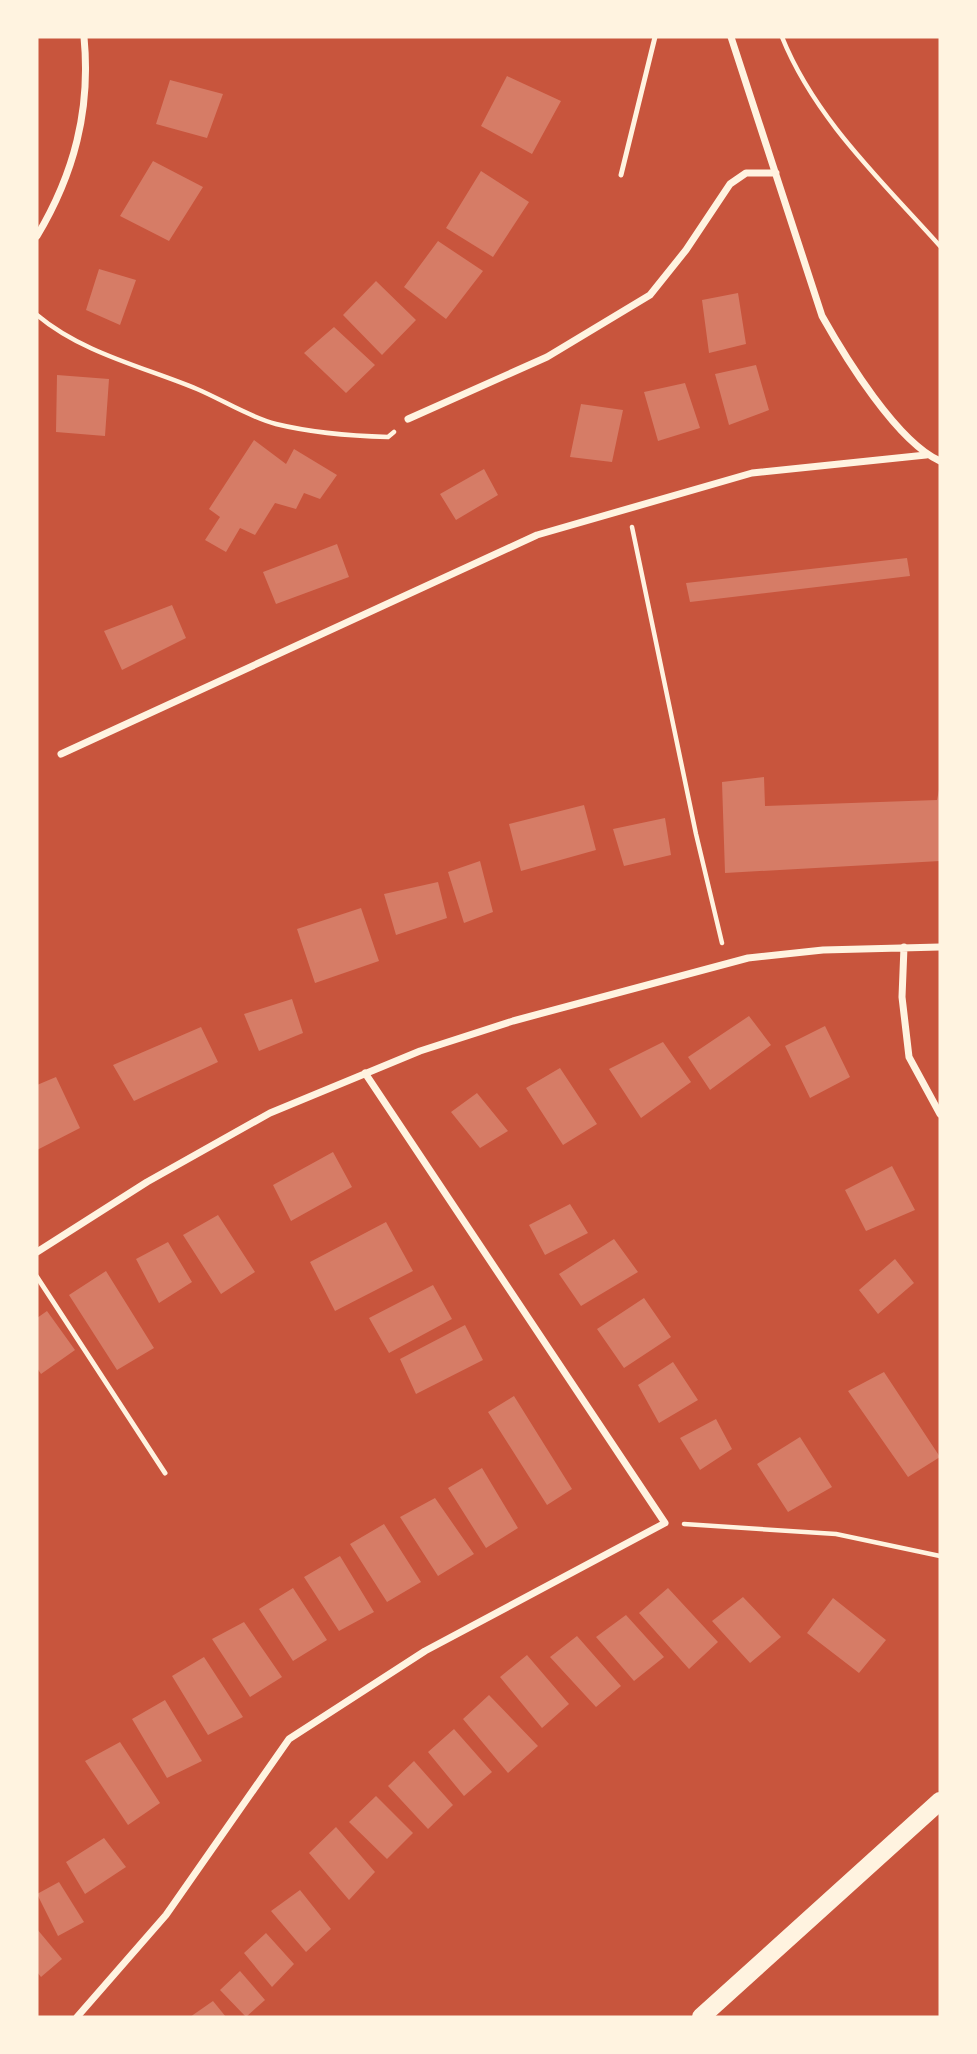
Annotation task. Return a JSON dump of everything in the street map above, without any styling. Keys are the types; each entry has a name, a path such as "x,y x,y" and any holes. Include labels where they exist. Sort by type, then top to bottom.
{"main road":[{"path":"701,2017 940,1801"}],"street":[{"path":"37,236 57,201 80,133 86,99 84,37"},
{"path":"731,37 822,316 842,352 899,428 926,455 940,461"},
{"path":"408,419 547,357 650,295 686,250 730,184 746,173 776,173"},
{"path":"61,754 537,535 752,473 926,455"},
{"path":"904,947 902,997 909,1056 940,1114"},
{"path":"37,1252 147,1182 270,1113 420,1051 513,1021 727,964 823,950 940,947"},
{"path":"78,2017 166,1915 289,1739 425,1651 665,1523 365,1073"}],"lane":[{"path":"621,175 656,37"},
{"path":"37,1277 165,1473"}],"path":[{"path":"782,37 795,69 820,108 940,246"},
{"path":"37,315 49,326 126,364 194,388 275,423 347,436 388,437 408,419"},
{"path":"629,509 696,834 727,964"},
{"path":"665,1523 836,1534 940,1556"}],"building":[{"path":"507,76 561,101 532,154 481,126"},
{"path":"170,80 223,94 207,138 156,124"},
{"path":"153,161 203,187 169,241 120,216"},
{"path":"481,171 529,202 493,257 446,228"},
{"path":"438,241 483,271 446,319 404,287"},
{"path":"99,269 136,280 120,325 86,310"},
{"path":"376,281 416,320 382,355 343,315"},
{"path":"738,293 746,344 709,353 702,300"},
{"path":"334,327 375,365 346,393 304,353"},
{"path":"756,365 769,410 729,425 715,374"},
{"path":"57,375 109,379 105,436 56,432"},
{"path":"685,383 700,428 658,441 644,392"},
{"path":"581,404 623,410 612,462 570,457"},
{"path":"254,440 286,464 294,449 337,475 320,499 304,493 296,509 275,503 255,535 240,528 226,552 205,540 220,517 209,509"},
{"path":"484,469 498,495 456,520 440,494"},
{"path":"337,544 349,577 276,604 263,572"},
{"path":"907,558 910,576 690,602 686,583"},
{"path":"172,605 186,638 122,670 104,631"},
{"path":"764,777 765,806 937,800 940,785 940,861 725,873 722,782"},
{"path":"584,805 596,850 521,871 509,824"},
{"path":"665,818 671,855 624,866 613,829"},
{"path":"480,861 493,912 464,923 448,872"},
{"path":"438,882 447,918 396,935 384,894"},
{"path":"361,908 379,961 315,983 297,929"},
{"path":"292,999 303,1033 259,1051 244,1014"},
{"path":"749,1016 771,1045 710,1090 688,1057"},
{"path":"825,1026 850,1077 810,1098 785,1046"},
{"path":"201,1027 218,1062 134,1101 113,1065"},
{"path":"663,1042 691,1082 641,1118 609,1069"},
{"path":"560,1068 597,1124 563,1145 526,1088"},
{"path":"56,1077 80,1128 37,1150 37,1085"},
{"path":"477,1093 508,1131 480,1148 451,1112"},
{"path":"333,1152 352,1187 291,1221 273,1185"},
{"path":"892,1166 915,1210 866,1231 845,1190"},
{"path":"570,1204 588,1233 545,1255 529,1225"},
{"path":"218,1215 255,1272 221,1294 183,1235"},
{"path":"386,1222 413,1271 335,1311 310,1262"},
{"path":"614,1239 638,1272 581,1306 559,1274"},
{"path":"168,1242 192,1282 159,1303 136,1259"},
{"path":"895,1259 914,1283 878,1314 859,1290"},
{"path":"106,1271 154,1348 117,1370 69,1295"},
{"path":"433,1285 452,1319 389,1353 369,1318"},
{"path":"644,1298 671,1337 624,1368 597,1329"},
{"path":"47,1311 75,1350 41,1374 37,1368 37,1318"},
{"path":"465,1325 483,1360 416,1394 400,1359"},
{"path":"673,1362 698,1400 659,1423 638,1385"},
{"path":"884,1372 940,1457 908,1477 848,1391"},
{"path":"514,1396 572,1489 547,1505 488,1412"},
{"path":"716,1419 732,1449 700,1470 680,1438"},
{"path":"800,1437 832,1487 788,1512 757,1464"},
{"path":"482,1468 518,1528 486,1548 448,1488"},
{"path":"435,1498 474,1554 438,1576 400,1517"},
{"path":"384,1524 421,1582 387,1602 350,1544"},
{"path":"340,1556 374,1612 339,1631 304,1577"},
{"path":"293,1588 327,1640 293,1661 259,1609"},
{"path":"668,1588 718,1642 689,1669 639,1613"},
{"path":"743,1597 781,1637 750,1663 712,1621"},
{"path":"833,1598 886,1640 859,1673 807,1633"},
{"path":"626,1615 664,1657 634,1681 596,1637"},
{"path":"244,1622 282,1677 250,1697 212,1639"},
{"path":"577,1636 621,1686 596,1707 550,1657"},
{"path":"527,1655 569,1704 542,1728 500,1677"},
{"path":"204,1657 243,1717 208,1735 172,1676"},
{"path":"489,1695 538,1746 508,1773 463,1719"},
{"path":"165,1700 202,1761 167,1778 132,1719"},
{"path":"454,1729 492,1772 464,1796 428,1752"},
{"path":"120,1742 160,1803 128,1825 85,1761"},
{"path":"414,1761 453,1805 428,1829 388,1786"},
{"path":"376,1796 413,1833 387,1859 349,1822"},
{"path":"336,1827 375,1872 349,1900 309,1853"},
{"path":"104,1838 126,1867 85,1894 66,1862"},
{"path":"59,1882 84,1922 58,1936 37,1894"},
{"path":"300,1890 331,1929 306,1952 271,1911"},
{"path":"37,1929 62,1959 41,1977 37,1972"},
{"path":"266,1933 294,1964 272,1987 244,1953"},
{"path":"240,1971 265,2000 246,2017 220,1990"},
{"path":"213,2001 226,2017 190,2017"}]}
